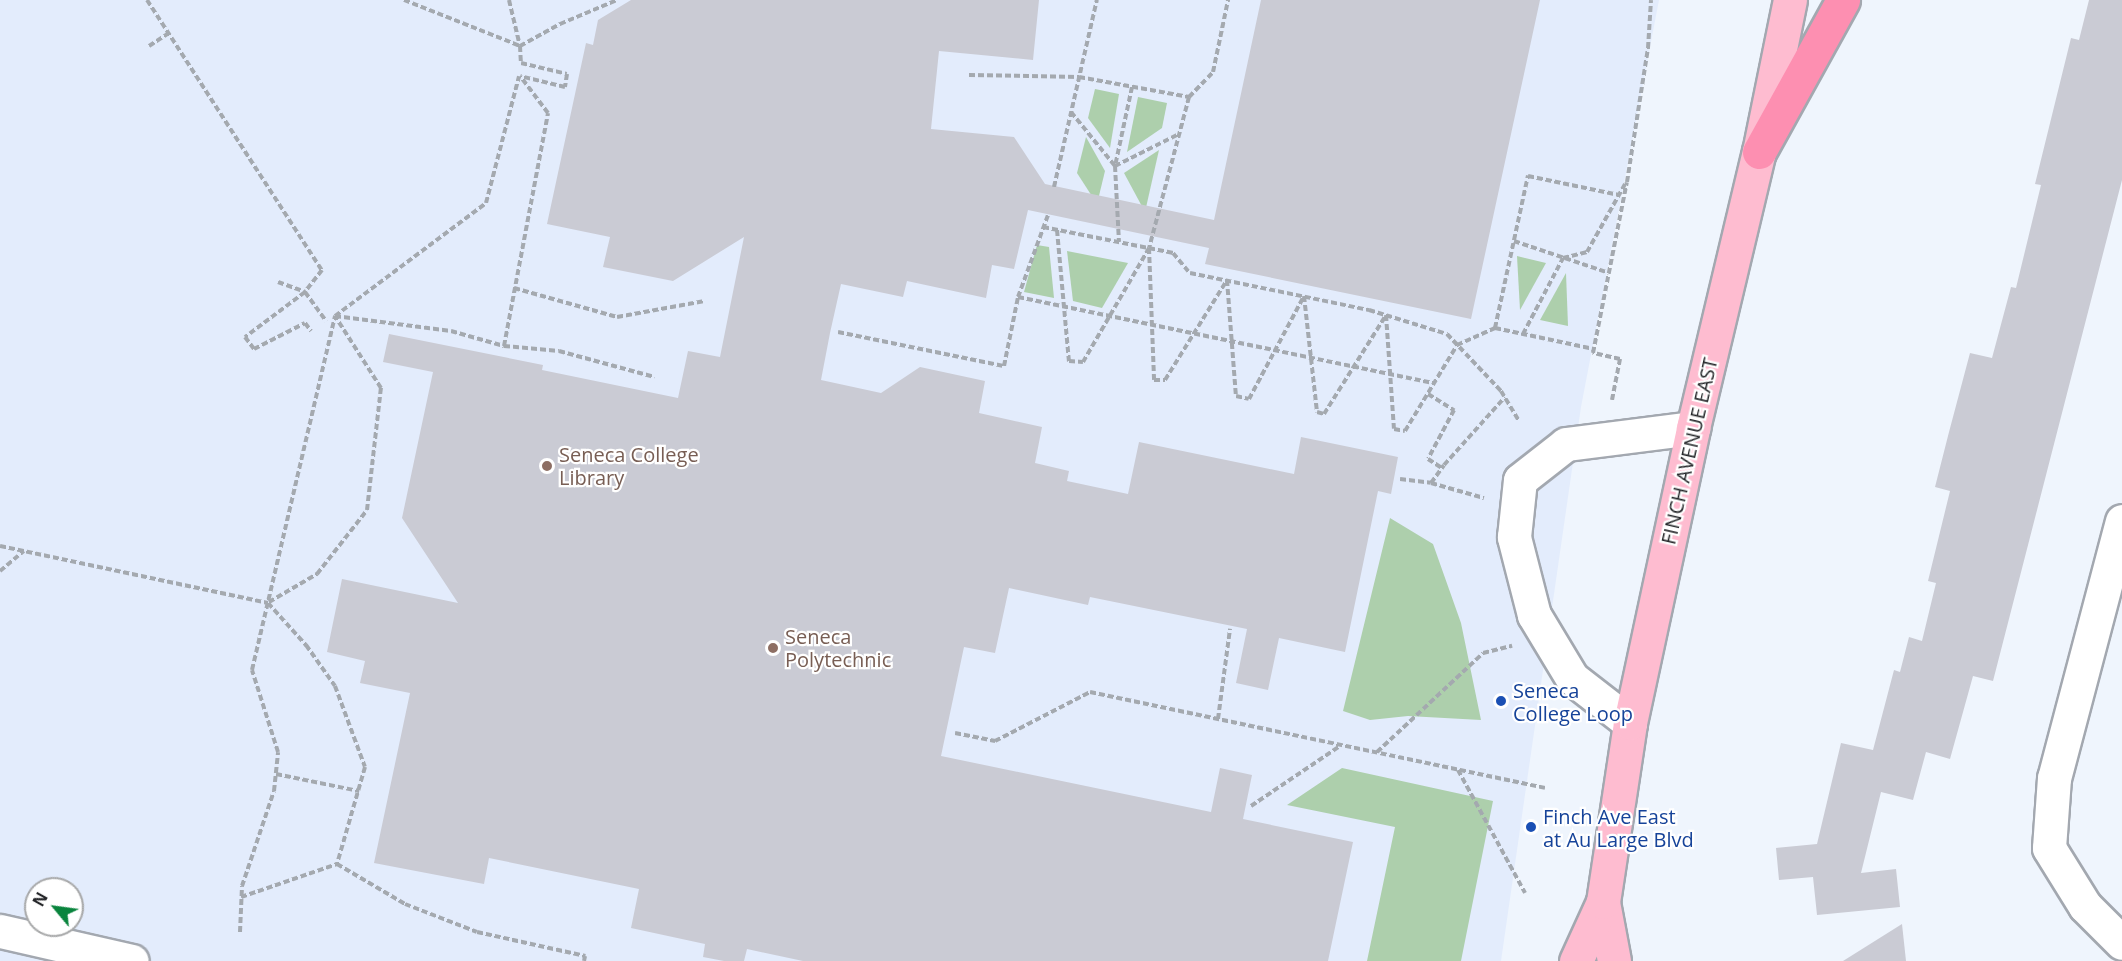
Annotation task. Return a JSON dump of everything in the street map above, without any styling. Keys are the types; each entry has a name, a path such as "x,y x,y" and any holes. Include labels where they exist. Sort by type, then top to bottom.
{"highway":[{"path":"1759,152 1843,0"}],"main road":[{"name":"FINCH AVENUE EAST","path":"1576,961 1603,902 1630,723 1693,428 1759,152 1791,1"},
{"name":"FINCH AVENUE EAST","path":"1603,902 1614,961"}],"street":[{"path":"1630,723 1572,678 1534,615 1514,537 1520,480 1566,444 1693,428"},
{"path":"2122,521 2054,778 2049,848 2085,906 2122,943"},
{"path":"0,931 132,961"}],"path":[{"path":"147,0 322,270 305,292 245,337 254,349 305,323 311,331"},
{"path":"404,0 520,46"},
{"path":"509,0 520,46 521,63 567,74 565,87 519,76"},
{"path":"520,46 560,24 617,0"},
{"path":"1054,186 1097,0"},
{"path":"1057,230 1069,361 1083,362 1149,248 1189,97 1213,72 1228,0"},
{"path":"1612,400 1620,359 1593,353 1627,182 1648,48 1651,0"},
{"path":"149,46 169,33"},
{"path":"969,75 1079,77 1189,97"},
{"path":"504,346 548,113 519,76"},
{"path":"240,932 242,885 274,791 278,752 252,670 335,315 486,203 519,76"},
{"path":"1119,242 1115,166 1132,87"},
{"path":"1071,112 1115,166"},
{"path":"1115,166 1179,134"},
{"path":"1495,328 1528,176 1619,195"},
{"path":"1523,334 1563,258 1587,252 1627,182"},
{"path":"838,332 1004,366 1018,297 1048,214"},
{"path":"1043,227 1173,253 1191,273 1386,315 1447,334 1505,397 1519,421"},
{"path":"1514,242 1609,273"},
{"path":"1149,248 1154,380 1165,380 1227,280"},
{"path":"1227,280 1236,396 1249,399 1304,296"},
{"path":"278,282 305,292 327,321"},
{"path":"514,288 617,317 705,302"},
{"path":"1304,296 1317,412 1324,414 1386,315"},
{"path":"1018,297 1435,383"},
{"path":"335,315 451,332 504,346 559,351 655,377"},
{"path":"268,603 317,574 367,510 381,388 335,315"},
{"path":"1386,315 1394,429 1405,431 1457,345 1495,328 1594,349"},
{"path":"1428,394 1454,410 1428,459 1442,468"},
{"path":"1431,483 1505,397"},
{"path":"1400,480 1431,483 1464,493"},
{"path":"0,546 268,603 306,645 335,686 365,767 337,864"},
{"path":"0,571 24,551"},
{"path":"1218,719 1230,629"},
{"path":"1376,753 1482,653 1548,638"},
{"path":"955,733 994,741 1090,692 1545,788"},
{"path":"1251,806 1341,745"},
{"path":"1458,770 1525,893"},
{"path":"276,774 359,791"},
{"path":"241,897 337,864 405,904 477,932 585,956 584,961"}],"shaded area":[{"name":"Seneca Polytechnic","path":"0,0 1659,0 1581,407 1501,961 0,961"}],"green space":[{"path":"1095,89 1119,94 1110,148 1088,118"},
{"path":"1138,97 1167,103 1162,128 1127,152"},
{"path":"1086,137 1105,171 1097,204 1077,173"},
{"path":"1159,150 1145,212 1124,173"},
{"path":"1037,245 1049,247 1054,298 1024,292"},
{"path":"1067,251 1128,263 1102,308 1073,301"},
{"path":"1517,256 1546,263 1520,310"},
{"path":"1566,273 1568,326 1540,320"},
{"path":"1390,518 1433,544 1461,623 1481,720 1408,716 1370,720 1343,711"},
{"path":"1342,768 1493,801 1461,961 1367,961 1395,827 1287,805"}],"building":[{"path":"631,0 1039,0 1033,60 939,51 931,129 1014,137 1045,184 1214,220 1261,0 1540,0 1471,319 1205,264 1209,248 1028,210 1014,269 992,265 986,298 907,281 903,297 841,284 830,333 821,380 881,393 920,367 985,381 979,413 1042,427 1035,463 1069,471 1067,481 1128,494 1139,442 1294,474 1301,437 1398,457 1391,494 1378,491 1345,652 1279,638 1268,690 1236,683 1247,629 1090,597 1088,605 1009,588 995,653 964,647 941,756 1211,812 1220,768 1252,775 1243,819 1353,842 1328,961 803,961 747,949 744,961 724,961 703,957 705,944 631,928 639,889 489,858 484,884 374,863 410,693 360,683 365,661 327,652 342,579 458,603 402,518 433,372 383,362 389,334 543,365 542,370 678,398 688,351 720,357 744,237 673,281 603,267 610,237 547,224 586,43 593,45 598,20"},
{"path":"2089,0 2122,0 2122,180 1993,681 1973,676 1950,759 1926,752 1913,800 1881,792 1861,873 1896,869 1900,907 1817,915 1813,877 1779,880 1776,848 1817,844 1841,743 1873,750 1894,670 1900,672 1909,637 1922,641 1936,583 1928,581 1950,491 1935,487 1949,432 1970,353 1992,358 2011,287 2016,288 2041,185 2035,184 2071,38 2079,40"},
{"path":"1902,924 1906,961 1843,961"}],"place":[{"name":"Seneca College Library","path":"547,466"},
{"name":"Seneca Polytechnic","path":"773,648"},
{"name":"Seneca College Loop","path":"1501,701"},
{"name":"Finch Ave East at Au Large Blvd","path":"1531,827"}]}
